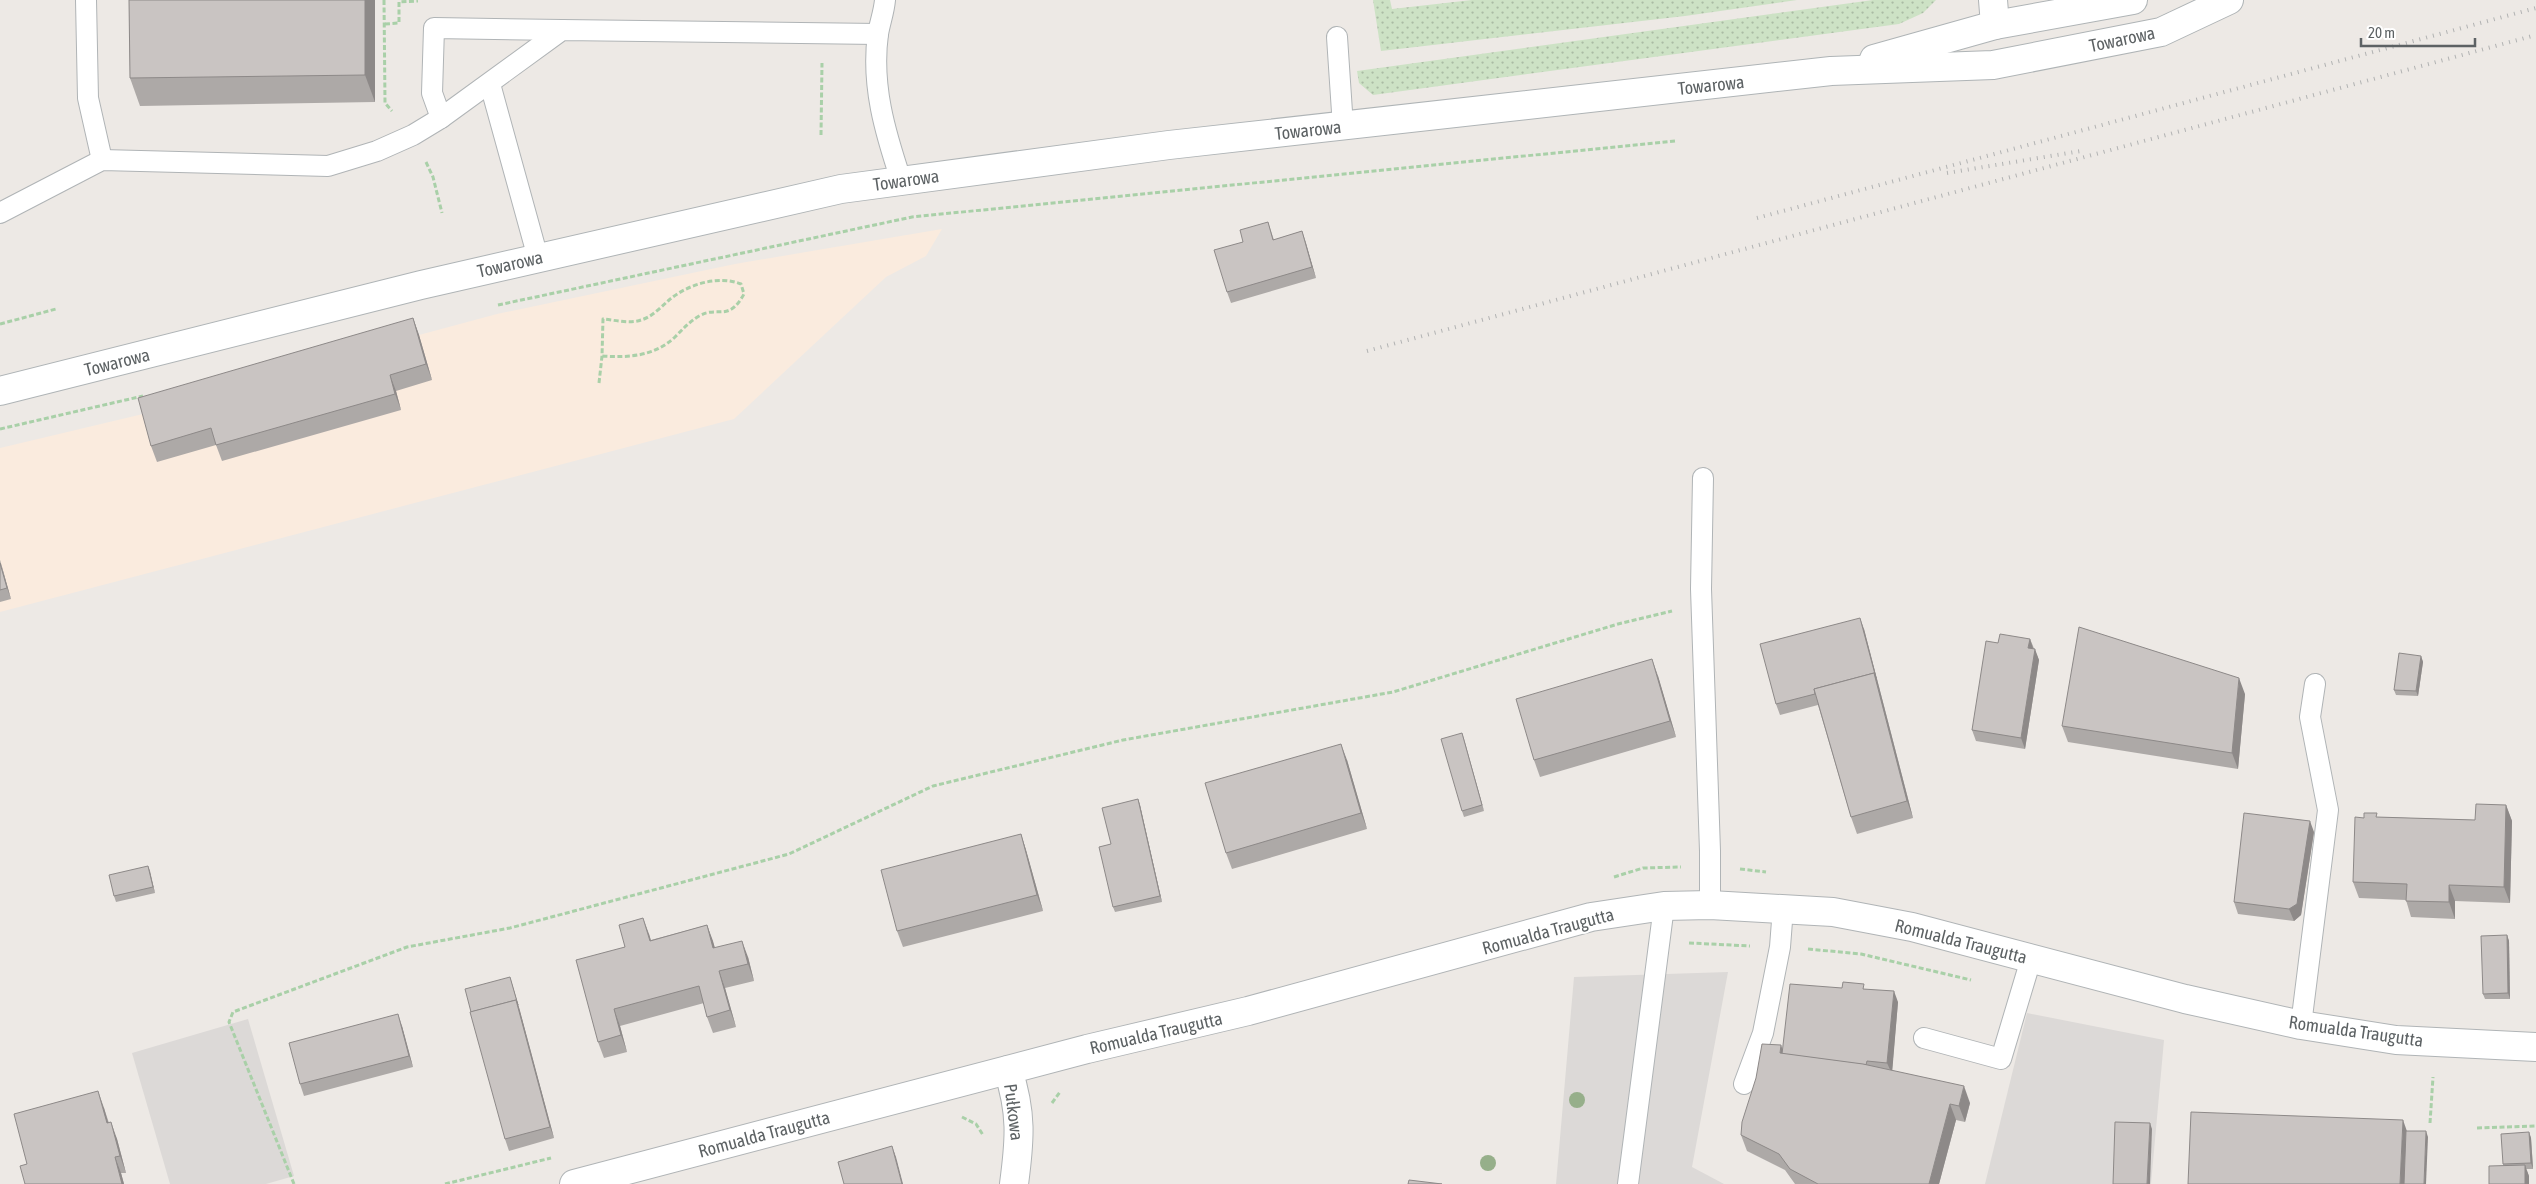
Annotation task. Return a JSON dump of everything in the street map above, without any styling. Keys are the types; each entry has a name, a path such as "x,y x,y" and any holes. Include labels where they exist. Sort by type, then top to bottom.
{"main road":[{"name":"Towarowa","path":"1831,71 1994,13 2133,0"},
{"name":"Towarowa","path":"0,391 538,258 841,189 1169,145 1831,71 1992,65 2161,32 2229,0"},
{"name":"Romualda Traugutta","path":"574,1184 1008,1070 1257,1009 1591,917 1664,906 1710,905 1833,912 1912,927 2185,999 2301,1025 2396,1040 2536,1047"},
{"name":"Pułkowa","path":"1008,1070 1016,1096 1020,1140 1014,1184"}],"lane":[{"path":"86,0 88,98 102,160"},
{"path":"885,0 878,34 877,86 883,125 901,180"},
{"path":"441,118 432,93 434,28 878,34"},
{"path":"0,213 102,160 328,166 376,151 413,134 441,118 562,30"},
{"path":"1336,37 1343,126"},
{"path":"490,84 538,258"},
{"path":"1703,478 1702,604 1710,905"},
{"path":"2301,1025 2328,810 2310,717 2315,684"},
{"path":"1628,1184 1664,906"},
{"path":"1744,1084 1762,1033 1780,947 1783,908"},
{"path":"1924,1038 2001,1059 2031,959"}],"path":[{"path":"384,0 385,13"},
{"path":"821,135 822,34"},
{"path":"491,306 912,217 1676,141"},
{"path":"599,383 603,319 642,320 659,310 671,298 709,280 730,280 741,284 744,294 738,306 725,313 701,315 687,324 661,348 637,356 602,356"},
{"path":"0,324 56,309"},
{"path":"0,429 152,394"},
{"path":"294,1184 229,1022 232,1012 407,947 510,928 789,854 933,786 1122,740 1393,692 1618,624 1702,604"},
{"path":"1610,878 1643,868 1710,865 1768,872"},
{"path":"2430,1123 2432,1077"},
{"path":"2477,1128 2536,1126"},
{"path":"445,1184 556,1157"}],"shaded area":[{"path":"942,229 926,256 886,277 734,419 0,612 0,448 143,414 497,314 735,264"},
{"path":"1728,972 1692,1167 1724,1184 1556,1184 1574,977"},
{"path":"2027,1013 2164,1040 2151,1184 1985,1184"},
{"path":"248,1019 294,1176 266,1184 170,1184 132,1053"}],"green space":[{"path":"1373,0 1390,0 1392,9 1472,0 1797,0 1685,16 1381,51"},
{"path":"1873,0 1936,0 1923,13 1899,24 1373,95 1359,83 1357,71"}],"building":[{"path":"129,0 365,0 365,75 130,78"},
{"path":"1268,222 1273,240 1302,231 1312,267 1227,292 1214,250 1243,242 1240,230"},
{"path":"413,318 426,364 390,375 395,394 216,445 211,428 151,446 138,398"},
{"path":"0,563 7,588 0,590"},
{"path":"1860,618 1876,678 1874,673 1814,689 1815,694 1776,704 1760,644"},
{"path":"2079,627 2239,678 2232,753 2062,726"},
{"path":"2000,634 2030,639 2028,648 2035,649 2021,738 1972,730 1986,641 1998,643"},
{"path":"2399,653 2421,656 2416,691 2394,690"},
{"path":"1652,659 1670,721 1534,760 1516,699"},
{"path":"1874,673 1907,801 1851,817 1814,689"},
{"path":"1462,733 1482,805 1462,811 1441,739"},
{"path":"1341,744 1361,813 1226,853 1205,783"},
{"path":"1138,799 1160,896 1113,907 1099,847 1111,844 1102,808"},
{"path":"2476,804 2506,805 2504,887 2449,885 2449,902 2406,901 2407,884 2353,882 2355,817 2364,818 2364,813 2377,813 2376,817 2475,820"},
{"path":"2244,813 2310,821 2297,904 2289,909 2234,902"},
{"path":"1021,834 1037,895 897,931 881,870"},
{"path":"148,866 153,887 114,896 109,875"},
{"path":"643,918 650,941 707,925 713,948 742,941 748,964 719,971 730,1010 707,1017 699,986 614,1009 621,1035 598,1042 576,960 625,947 619,925"},
{"path":"2507,935 2508,993 2483,994 2481,936"},
{"path":"510,977 518,1005 516,1000 471,1012 465,989"},
{"path":"1843,982 1864,984 1863,989 1894,991 1887,1063 1867,1061 1866,1065 1782,1054 1790,984 1842,988"},
{"path":"516,1000 550,1127 505,1139 470,1012"},
{"path":"398,1014 409,1056 300,1084 289,1043"},
{"path":"1762,1044 1781,1045 1780,1053 1863,1064 1964,1086 1959,1106 1950,1104 1929,1184 1818,1184 1790,1169 1779,1154 1741,1135 1742,1122 1756,1078"},
{"path":"98,1091 107,1123 111,1122 120,1156 115,1157 122,1184 25,1184 20,1166 27,1164 14,1114"},
{"path":"2191,1112 2403,1120 2400,1184 2188,1184"},
{"path":"2115,1122 2150,1123 2147,1184 2113,1184"},
{"path":"2406,1131 2426,1131 2424,1184 2404,1184"},
{"path":"2529,1132 2531,1163 2503,1164 2501,1134"},
{"path":"892,1146 902,1184 844,1184 838,1162"},
{"path":"2525,1165 2525,1184 2489,1184 2489,1166"},
{"path":"1409,1180 1442,1184 1408,1184"}],"railway":[{"path":"1757,218 2536,8"},
{"path":"1367,351 2536,35"},
{"path":"1947,173 2081,151"}]}
